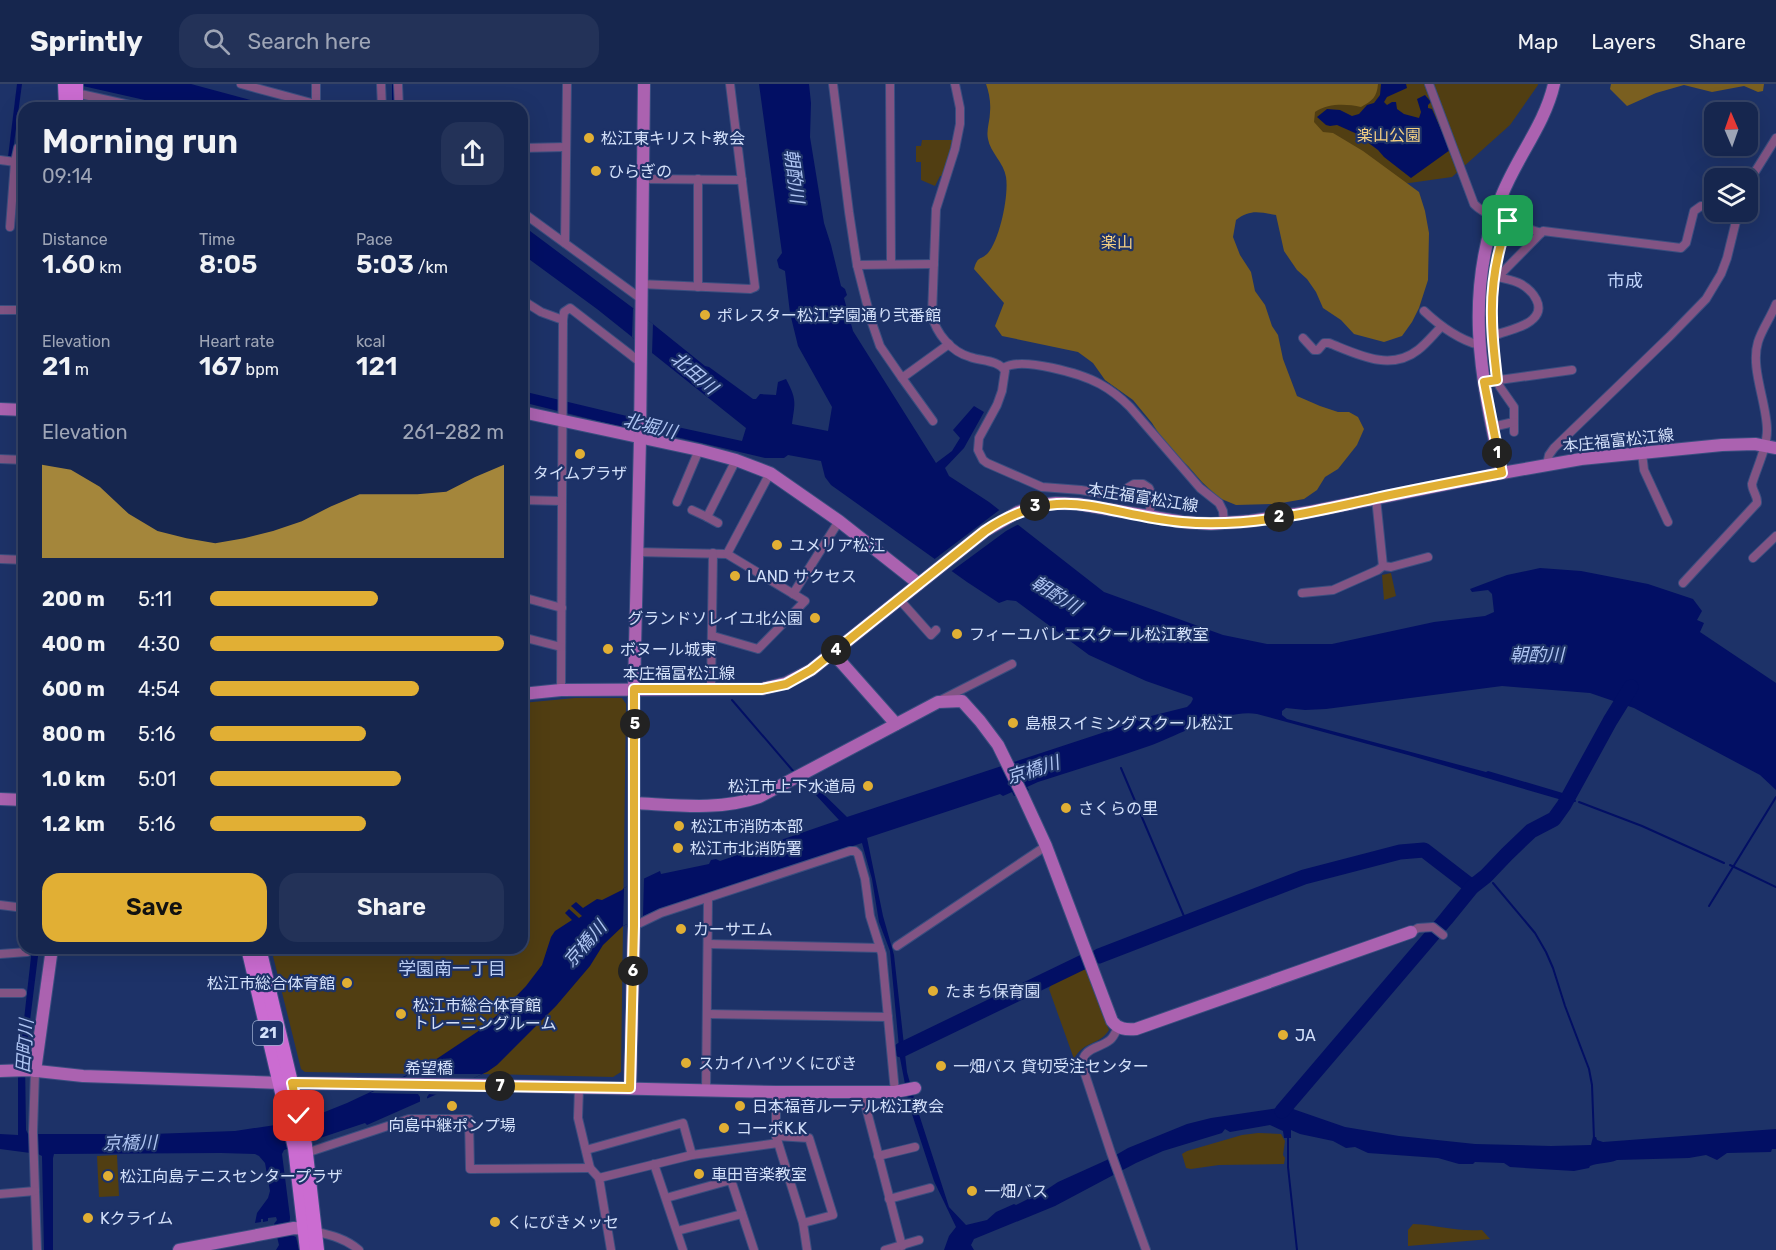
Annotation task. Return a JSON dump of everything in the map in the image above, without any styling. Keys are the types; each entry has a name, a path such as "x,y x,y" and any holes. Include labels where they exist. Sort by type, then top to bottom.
{"main road":[{"path":"67,102 71,87"},
{"path":"71,87 75,102"},
{"name":"21","path":"250,954 286,1083"},
{"name":"21","path":"260,954 286,1083 302,1149 304,1229 307,1250"},
{"name":"21","path":"304,1229 316,1250"}],"street":[{"path":"241,84 312,102"},
{"path":"316,84 316,102"},
{"path":"381,84 382,102"},
{"path":"398,84 399,102"},
{"path":"565,243 567,84"},
{"path":"630,1088 644,84"},
{"path":"640,284 750,289 755,286 730,84"},
{"path":"833,84 857,265 871,320 880,346 933,422"},
{"path":"890,84 891,264"},
{"path":"955,84 960,108 959,131 936,209 932,315 935,326 956,351 1004,368"},
{"path":"1430,84 1472,201 1479,209 1494,216 1541,233"},
{"path":"1502,473 1479,345 1480,272 1494,216 1508,180 1544,114 1554,84"},
{"path":"71,87 122,102"},
{"path":"1757,168 1776,138"},
{"path":"528,148 566,147"},
{"path":"10,227 18,148"},
{"path":"0,160 15,162"},
{"path":"643,179 742,180"},
{"path":"698,179 698,287"},
{"path":"1496,280 1541,233 1547,231 1681,248 1686,243 1694,211 1701,206 1704,207"},
{"path":"528,216 640,302"},
{"path":"1492,427 1514,427 1514,407 1497,380 1492,336 1499,250 1508,221"},
{"path":"1547,465 1549,454 1554,448 1706,299 1724,266 1735,222"},
{"path":"857,265 934,264"},
{"path":"1492,336 1532,321 1539,305 1537,298 1521,284 1496,280"},
{"path":"528,304 541,312 564,320"},
{"path":"1683,583 1755,507 1758,500 1752,484 1770,446 1756,354 1758,342 1776,304"},
{"path":"561,690 564,312 570,308 640,358"},
{"path":"0,310 18,310"},
{"path":"1424,311 1441,327 1468,342 1479,345"},
{"path":"1303,338 1314,350 1318,350 1324,343 1329,343 1385,362 1418,351 1441,327"},
{"path":"902,378 949,344"},
{"path":"1004,368 1011,364 1022,363 1071,372 1098,382 1119,396 1200,488 1219,503 1222,507 1224,523"},
{"path":"1004,368 1002,391 978,442 979,453 983,460 1042,488 1081,490 1110,495 1119,493 1134,484 1143,484 1149,488 1152,495 1149,518"},
{"path":"1484,382 1572,370"},
{"path":"0,409 18,410"},
{"path":"528,413 562,417 640,435 736,460 770,473 839,521 919,584"},
{"name":"本庄福富松江線","path":"528,693 561,690 762,689 786,684 811,670 985,531 1018,512 1040,505 1066,503 1149,518 1224,523 1280,517 1581,459 1722,445 1770,446"},
{"path":"677,502 699,450"},
{"path":"1642,453 1644,470 1668,522"},
{"path":"0,459 18,460"},
{"path":"707,517 736,460"},
{"path":"727,554 770,473"},
{"path":"1376,498 1383,566"},
{"path":"528,500 562,501"},
{"path":"692,510 718,523"},
{"path":"793,594 839,521"},
{"path":"1753,558 1776,536"},
{"path":"636,552 727,554 805,601 758,649 713,636"},
{"path":"711,690 713,553"},
{"path":"1302,593 1334,590 1383,566 1391,567 1428,556"},
{"path":"0,559 18,560"},
{"path":"528,599 562,608"},
{"path":"899,599 931,635 936,630"},
{"path":"528,639 561,647"},
{"path":"832,653 896,724"},
{"path":"634,804 720,806 759,797 1012,664"},
{"path":"938,702 962,701 991,735 1007,763 1046,846 1112,1021 1119,1027 1136,1029 1418,928 1432,927 1443,935"},
{"path":"0,799 18,800"},
{"path":"897,946 1046,846"},
{"path":"634,926 661,913 850,850 855,851 858,854 865,879 870,916 882,954 898,1091"},
{"path":"706,1091 708,898"},
{"path":"0,905 18,907"},
{"path":"708,944 880,948"},
{"path":"0,954 18,953"},
{"path":"37,1250 33,1132 26,1070 51,954"},
{"path":"0,993 22,993"},
{"path":"707,1014 888,1017"},
{"path":"1119,1027 1110,1040 1086,1052 1082,1061 1111,1153 1146,1250"},
{"name":"希望橋","path":"0,1071 26,1070 83,1076 286,1083 706,1091 862,1092 915,1088"},
{"path":"579,1088 578,1118 590,1168 599,1178 611,1250"},
{"path":"776,1092 777,1139 803,1223 807,1250"},
{"path":"862,1092 902,1246"},
{"path":"302,1149 409,1119 469,1119 470,1169 590,1168"},
{"path":"586,1150 683,1123 692,1155"},
{"path":"599,1178 692,1155 777,1139 809,1138 833,1215 803,1223"},
{"path":"878,1156 915,1147"},
{"path":"654,1164 683,1250"},
{"path":"666,1198 731,1180 751,1249"},
{"path":"889,1199 930,1188"},
{"path":"0,1194 35,1191"},
{"path":"677,1231 742,1214"},
{"path":"179,1250 256,1235 304,1229 335,1235 359,1250"},
{"path":"885,1250 919,1240"}],"green space":[{"name":"楽山","path":"986,84 1378,84 1375,95 1365,105 1326,107 1315,112 1314,122 1323,132 1333,133 1363,151 1419,192 1429,233 1428,280 1419,308 1402,336 1384,342 1354,334 1341,320 1323,308 1316,292 1284,251 1276,215 1255,212 1246,214 1236,220 1233,237 1240,255 1251,272 1255,291 1265,305 1272,326 1278,335 1283,359 1297,396 1338,412 1349,412 1358,417 1364,429 1357,445 1338,469 1325,477 1317,490 1304,499 1276,504 1236,505 1219,498 1168,448 1152,423 1133,400 1105,380 1093,363 1078,352 1002,336 995,326 1004,303 974,269 978,260 988,253 996,238 1003,216 1007,185 1005,172 988,139 990,105"},
{"name":"楽山公園","path":"1236,84 1538,85 1510,125 1452,177 1381,187"},
{"path":"1611,84 1764,84 1763,91 1758,92 1744,86 1712,92 1684,85 1656,93 1627,106 1610,89"},
{"path":"922,140 955,140 944,176 940,176 935,186 921,180 921,162 916,162 916,146 921,146"},
{"path":"1137,488 1147,496 1144,505 1107,498 1120,497"},
{"path":"1391,573 1396,596 1384,600 1382,575"},
{"path":"575,698 622,698 626,704 621,1072 613,1077 420,1071 418,1074 305,1072 301,1069 272,954 528,954 528,702"},
{"path":"1085,966 1109,1030 1101,1039 1082,1049 1074,1059 1049,989 1054,979"},
{"path":"1281,1134 1285,1141 1284,1164 1186,1168 1182,1154 1187,1151 1242,1135"},
{"name":"松江向島テニスセンタープラザ","path":"117,1155 119,1196 99,1197 97,1156"},
{"path":"1413,1224 1482,1230 1490,1239 1408,1246 1408,1230"}],"water":[{"path":"17,84 22,84 12,158 8,157"},
{"path":"74,84 191,84 258,102 154,102"},
{"path":"759,84 809,84 810,137 824,223 841,286 847,295 844,298 853,331 936,463 952,451 960,438 953,430 974,406 984,412 964,448 945,468 949,476 989,502 1104,592 1223,635 1267,644 1332,644 1434,622 1485,616 1494,612 1492,594 1488,590 1472,592 1470,589 1507,575 1540,568 1581,571 1648,584 1693,599 1702,611 1697,620 1704,623 1700,632 1776,683 1776,790 1760,775 1634,708 1590,693 1502,686 1326,709 1286,708 1282,711 1282,715 1287,719 1488,771 1566,794 1562,800 1408,755 1257,714 1245,713 1218,719 1152,745 1038,782 1027,787 1029,790 1014,796 1012,792 1003,796 1000,794 867,838 883,916 894,955 907,1072 949,1207 966,1225 987,1220 996,1212 1016,1205 1128,1148 1187,1124 1279,1108 1290,1094 1298,1097 1293,1109 1345,1127 1399,1136 1475,1144 1551,1146 1591,1145 1593,1137 1603,1142 1776,1129 1776,1149 1772,1149 1771,1152 1727,1153 1717,1160 1706,1155 1689,1158 1617,1160 1574,1171 1510,1167 1504,1163 1459,1164 1438,1158 1368,1153 1355,1147 1346,1148 1333,1141 1291,1130 1291,1138 1284,1138 1283,1131 1270,1125 1230,1132 1225,1129 1222,1133 1163,1151 1055,1206 974,1239 971,1245 974,1250 944,1250 949,1236 956,1227 934,1181 909,1105 900,1058 890,951 879,922 872,879 862,843 659,909 623,926 603,945 590,966 556,1006 497,1065 487,1072 367,1125 365,1123 284,1150 282,1154 290,1217 289,1234 296,1237 299,1250 276,1250 279,1245 274,1224 276,1217 268,1218 268,1221 263,1222 261,1219 261,1222 255,1223 257,1213 268,1198 270,1191 265,1163 255,1154 221,1153 54,1154 53,1250 44,1250 42,1156 0,1149 0,1134 18,1135 18,1073 31,954 38,954 25,1061 26,1130 28,1134 235,1131 282,1124 312,1117 347,1103 426,1066 480,1030 526,986 542,965 555,931 572,920 565,913 569,909 579,918 582,916 571,906 576,902 583,908 597,899 602,900 660,871 661,874 709,864 711,860 720,861 839,820 802,780 806,777 847,817 1120,727 1131,721 1187,707 1191,703 1192,697 1146,681 1089,655 1016,601 1007,600 999,603 831,485 825,477 821,461 788,455 784,458 765,458 651,431 630,429 528,404 528,392 742,441 746,428 597,309 528,258 528,229 633,308 705,366 753,399 760,394 776,395 778,382 786,379 794,401 792,424 828,431 832,407 798,346 790,313 785,271 779,268 777,260 782,253"},
{"path":"1381,84 1406,84 1407,88 1387,97 1384,102 1387,105 1396,102 1397,109 1404,114 1419,118 1421,112 1417,99 1425,95 1431,102 1428,108 1432,109 1450,150 1411,178 1355,133 1337,125 1326,125 1317,117 1327,109 1340,110 1352,116 1359,114 1367,105 1374,103 1380,95"}],"pier":[{"path":"633,308 653,324 652,354 632,337"},
{"path":"1002,508 1021,523 1006,531 949,573 932,561"},
{"path":"644,878 643,916 623,926 624,888"},
{"path":"420,1066 427,1066 429,1074 482,1074 439,1095 429,1094 427,1103 420,1103 418,1094 370,1093 411,1074 418,1074"}],"waterway":[{"path":"393,85 393,102"},
{"path":"1282,1111 1472,887 1531,831 1554,819 1631,687"},
{"path":"732,700 794,772"},
{"path":"1121,768 1186,921"},
{"path":"1562,797 1566,801 1575,801"},
{"path":"1709,906 1776,797"},
{"path":"1579,802 1642,826 1724,863"},
{"path":"1099,956 1304,877 1400,852 1424,850 1472,887"},
{"path":"1730,865 1776,887"},
{"path":"1486,876 1490,879"},
{"path":"1493,883 1535,933 1553,968 1589,1069 1592,1085 1594,1139"},
{"path":"901,1050 1083,962"},
{"path":"1288,1136 1288,1167 1297,1250"}],"place":[{"name":"松江東キリスト教会","path":"589,138"},
{"name":"ひらぎの","path":"596,171"},
{"name":"ポレスター松江学園通り弐番館","path":"705,315"},
{"name":"タイムプラザ","path":"580,454"},
{"name":"ユメリア松江","path":"777,545"},
{"name":"LAND サクセス","path":"735,576"},
{"name":"グランドソレイユ北公園","path":"815,618"},
{"name":"フィーユバレエスクール松江教室","path":"957,634"},
{"name":"ボヌール城東","path":"608,649"},
{"name":"島根スイミングスクール松江","path":"1013,723"},
{"name":"松江市上下水道局","path":"868,786"},
{"name":"さくらの里","path":"1066,808"},
{"name":"松江市消防本部","path":"679,826"},
{"name":"松江市北消防署","path":"678,848"},
{"name":"カーサエム","path":"681,929"},
{"name":"松江市総合体育館","path":"347,983"},
{"name":"たまち保育園","path":"933,991"},
{"name":"松江市総合体育館 トレーニングルーム","path":"401,1014"},
{"name":"JA","path":"1283,1035"},
{"name":"スカイハイツくにびき","path":"686,1063"},
{"name":"一畑バス 貸切受注センター","path":"941,1066"},
{"name":"向島中継ポンプ場","path":"452,1106"},
{"name":"日本福音ルーテル松江教会","path":"740,1106"},
{"name":"コーポK.K","path":"724,1128"},
{"name":"車田音楽教室","path":"699,1174"},
{"name":"松江向島テニスセンタープラザ","path":"108,1176"},
{"name":"一畑バス","path":"972,1191"},
{"name":"Kクライム","path":"88,1218"},
{"name":"くにびきメッセ","path":"495,1222"}],"district":[{"name":"市成","path":"1625,281"},
{"name":"学園南一丁目","path":"452,969"}],"route":[{"path":"299,1116 292,1083 630,1088 634,926 634,689 762,689 786,684 811,670 985,531 1007,517 1040,505 1078,504 1149,518 1194,523 1224,523 1309,512 1502,473 1484,382 1497,380 1492,336 1492,298 1496,264 1508,221"}],"water label":[{"name":"朝酌川","path":"794,176"},
{"name":"北田川","path":"694,373"},
{"name":"北堀川","path":"650,426"},
{"name":"朝酌川","path":"1056,595"},
{"name":"朝酌川","path":"1537,655"},
{"name":"京橋川","path":"1033,770"},
{"name":"京橋川","path":"585,944"},
{"name":"田町川","path":"25,1046"},
{"name":"京橋川","path":"130,1143"}]}
